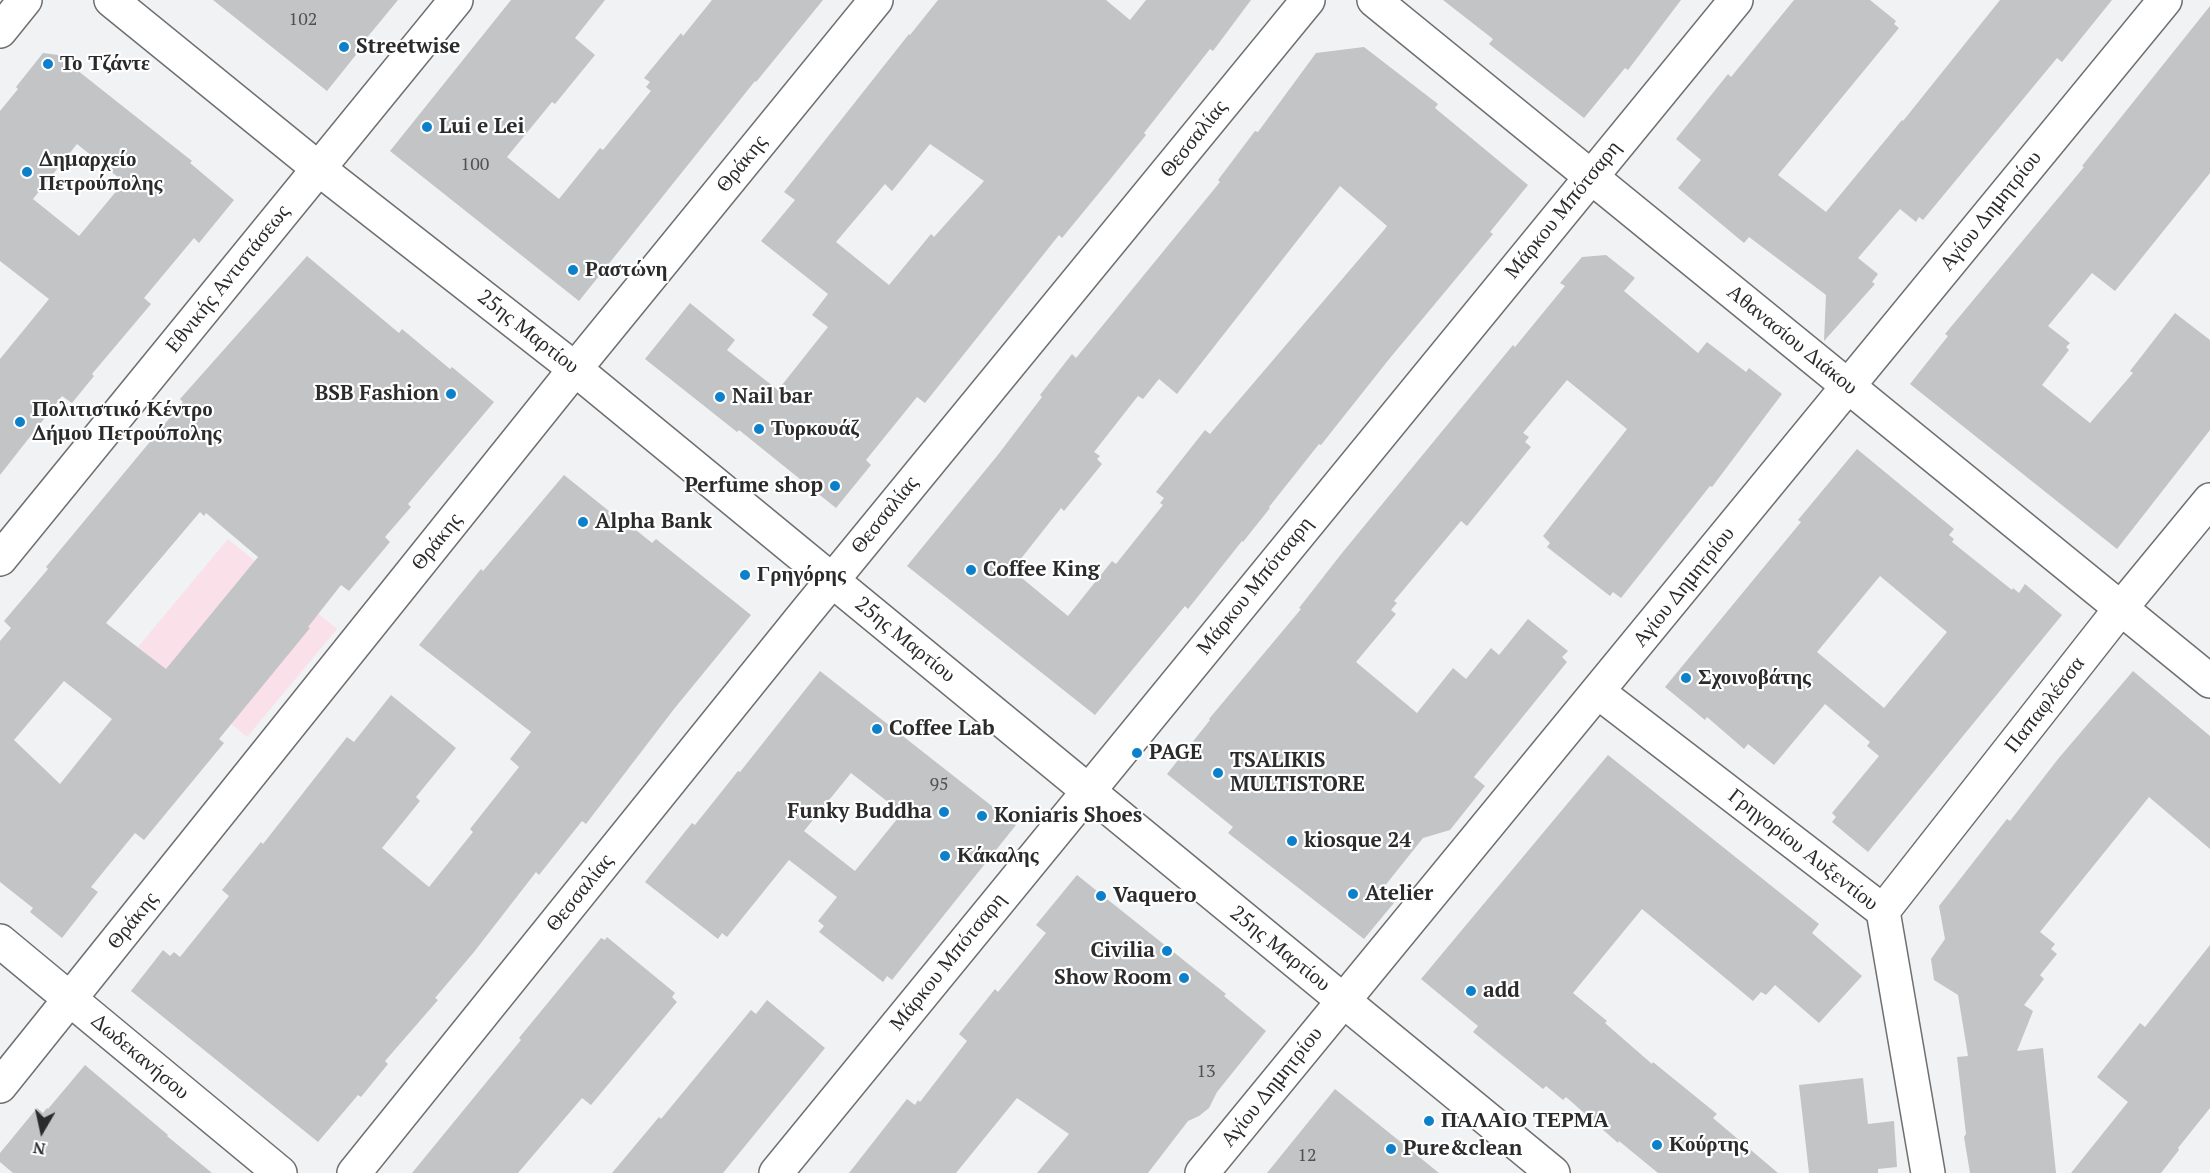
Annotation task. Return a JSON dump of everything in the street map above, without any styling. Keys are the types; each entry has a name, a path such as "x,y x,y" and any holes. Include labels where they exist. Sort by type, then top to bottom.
{"street":[{"path":"0,32 26,0"},
{"name":"25ης Μαρτίου","path":"111,0 319,169 575,369 1552,1173"},
{"name":"Εθνικής Αντιστάσεως","path":"0,559 456,0"},
{"name":"Θράκης","path":"0,1086 575,369 876,0"},
{"name":"Θεσσαλίας","path":"354,1173 832,580 1308,0"},
{"name":"Αθανασίου Διάκου","path":"1374,0 2210,681"},
{"name":"Μάρκου Μπότσαρη","path":"776,1173 1736,0"},
{"name":"Αγίου Δημητρίου","path":"1202,1173 2165,0"},
{"name":"Παπαφλέσσα","path":"1883,911 2121,608 2210,500"},
{"name":"Γρηγορίου Αυξεντίου","path":"1598,692 1883,911 1928,1173"},
{"name":"Δωδεκανήσου","path":"0,941 280,1173"}],"shaded area":[{"path":"228,539 337,629 247,737 138,647"}],"building":[{"path":"213,0 398,0 327,91"},
{"path":"511,0 605,0 575,38 595,55 555,104 552,102 507,157 559,199 600,148 603,150 651,91 646,87 650,82 644,78 712,0 823,0 755,81 579,301 390,151"},
{"path":"938,0 1106,0 1130,20 1146,0 1251,0 1213,51 1210,49 1144,133 1146,135 1108,182 1062,238 1059,235 925,403 917,397 866,460 871,465 836,508 739,430 737,432 645,359 690,303 735,340 727,350 778,390 828,327 812,315 828,294 761,241 795,200 784,192","holes":["930,144 984,181 934,237 931,234 889,285 836,242 885,184 892,191"]},
{"path":"1443,0 1681,0 1628,70 1625,68 1584,118 1489,44 1493,39"},
{"path":"1794,0 1870,0 1896,21 1894,24 1899,28 1778,175 1826,212 2000,0 2112,0 2062,62 2057,58 1923,220 1919,217 1916,222 1900,209 1858,258 1878,274 1872,282 1875,284 1824,341 1826,295 1749,237 1744,243 1678,188 1701,160 1676,139 1728,74 1731,77"},
{"path":"2210,6 2210,173 2115,291 2092,273 2048,326 2070,343 2066,347 2069,350 2042,385 2090,423 2133,373 2130,371 2175,313 2210,340 2210,430 2117,549 1910,384 1948,336 1945,334 2084,167 2082,166"},
{"path":"1364,47 1438,104 1435,108 1528,185 1490,232 1493,234 1321,445 1319,444 1243,542 1188,609 1185,606 1095,715 907,566 997,456 1072,354 1076,358 1220,182 1218,180 1255,131 1258,132 1316,53","holes":["1340,186 1387,226 1210,434 1205,430 1156,492 1164,498 1160,503 1163,505 1116,564 1112,561 1068,616 1012,570 1061,508 1064,511 1102,464 1097,459 1100,456 1094,452 1138,396 1143,399 1159,379 1177,394"]},
{"path":"43,53 58,55 192,161 190,163 234,200 199,243 194,238 144,298 151,304 92,374 94,376 72,403 62,396 0,475 0,359 49,299 0,261 0,111 18,89 16,87","holes":["77,144 124,182 79,236 33,199"]},
{"path":"1606,255 1635,278 1624,291 1698,353 1707,342 1746,372 1749,368 1782,394 1712,487 1710,486 1621,598 1613,592 1610,596 1547,547 1550,543 1543,536 1627,429 1567,380 1523,433 1529,437 1525,442 1531,447 1467,526 1461,521 1394,601 1397,603 1391,610 1396,614 1356,662 1417,713 1453,668 1466,679 1491,648 1499,655 1528,619 1568,651 1562,657 1567,662 1474,777 1485,786 1450,830 1423,838 1384,887 1398,898 1364,939 1228,833 1233,827 1167,774 1209,719 1301,609 1299,608 1342,553 1513,345 1515,347 1565,286 1560,283 1582,257"},
{"path":"307,256 399,333 402,329 494,402 408,504 411,507 385,537 390,542 349,591 341,585 308,627 310,628 219,739 224,743 144,840 135,833 91,887 98,892 62,938 30,912 33,908 0,882 0,641 11,628 4,621 183,402 180,399","holes":["200,512 204,516 206,513 258,557 166,669 106,623","64,681 112,719 60,784 14,740"]},
{"path":"1857,449 1954,529 1949,535 1954,539 1952,542 2012,590 2013,588 2019,593 2025,584 2062,615 1868,852 1832,822 1836,817 1832,813 1879,756 1867,746 1870,742 1825,704 1774,765 1748,744 1744,749 1707,717 1705,720 1665,687 1801,522 1798,520","holes":["1880,576 1947,632 1884,708 1817,652"]},
{"path":"564,475 634,531 636,530 652,543 656,539 751,615 674,709 586,824 582,821 539,875 536,872 435,998 438,1000 385,1061 388,1064 361,1097 358,1095 318,1142 131,991 163,950 170,956 174,952 180,957 229,896 222,890 261,842 263,844 347,737 354,742 391,695 456,748 416,797 420,801 382,848 429,887 473,832 470,829 519,767 510,759 531,732 419,645 481,569 483,571"},
{"path":"820,671 1016,825 892,980 887,976 883,982 819,932 824,926 818,921 837,897 789,860 727,937 722,933 718,939 645,882 692,823 695,825 738,771 740,772","holes":["851,773 902,813 855,871 804,831"]},
{"path":"2133,671 2210,736 2210,849 2149,797 2040,932 2055,944 2051,949 2057,954 2040,975 2044,979 2024,1005 2033,1011 2017,1051 2043,1048 2056,1173 1970,1173 1964,1137 1966,1134 1957,1057 1968,1056 1958,995 1934,980 1931,959 1945,939 1939,906 2007,819 2010,821 2058,759"},
{"path":"1608,755 1819,924 1812,933 1862,976 1819,1023 1775,985 1766,995 1761,992 1753,1001 1642,909 1573,993 1607,1021 1605,1023 1652,1064 1653,1062 1717,1114 1713,1118 1778,1173 1658,1173 1619,1141 1618,1143 1566,1097 1563,1100 1546,1086 1543,1089 1473,1032 1478,1026 1421,979"},
{"path":"1077,875 1226,994 1224,996 1266,1031 1217,1092 1209,1108 1188,1121 1148,1173 1037,1173 1069,1134 1017,1098 956,1173 849,1173 907,1099 915,1105 918,1100 920,1102 967,1041 959,1034 995,989 998,992 1046,933 1036,925"},
{"path":"607,937 675,993 672,997 677,1002 591,1105 582,1098 518,1173 412,1173 601,938 605,940"},
{"path":"2210,945 2210,1108 2161,1173 2071,1173 2128,1102 2097,1077 2140,1023 2145,1027"},
{"path":"767,1000 825,1048 723,1173 612,1173 659,1117 661,1119 751,1010 756,1014"},
{"path":"85,1065 212,1173 13,1173 0,1162 0,1153 37,1108 43,1113 48,1109"},
{"path":"1863,1078 1868,1124 1894,1121 1897,1167 1878,1169 1878,1173 1809,1173 1799,1085"},
{"path":"1335,1089 1439,1173 1267,1173"}],"place":[{"name":"Streetwise","path":"344,47"},
{"name":"Το Τζάντε","path":"48,64"},
{"name":"Lui e Lei","path":"427,127"},
{"name":"Δημαρχείο Πετρούπολης","path":"27,172"},
{"name":"Ραστώνη","path":"573,270"},
{"name":"BSB Fashion","path":"451,394"},
{"name":"Nail bar","path":"720,397"},
{"name":"Πολιτιστικό Κέντρο Δήμου Πετρούπολης","path":"20,422"},
{"name":"Τυρκουάζ","path":"759,429"},
{"name":"Perfume shop","path":"835,486"},
{"name":"Alpha Bank","path":"583,522"},
{"name":"Coffee King","path":"971,570"},
{"name":"Γρηγόρης","path":"745,575"},
{"name":"Σχοινοβάτης","path":"1686,678"},
{"name":"Coffee Lab","path":"877,729"},
{"name":"PAGE","path":"1137,753"},
{"name":"TSALIKIS MULTISTORE","path":"1218,773"},
{"name":"Funky Buddha","path":"944,812"},
{"name":"Koniaris Shoes","path":"982,816"},
{"name":"kiosque 24","path":"1292,841"},
{"name":"Κάκαλης","path":"945,856"},
{"name":"Atelier","path":"1353,894"},
{"name":"Vaquero","path":"1101,896"},
{"name":"Civilia","path":"1167,951"},
{"name":"Show Room","path":"1184,978"},
{"name":"add","path":"1471,991"},
{"name":"ΠΑΛΑΙΟ ΤΕΡΜΑ","path":"1429,1121"},
{"name":"Κούρτης","path":"1657,1145"},
{"name":"Pure&clean","path":"1391,1149"}]}
